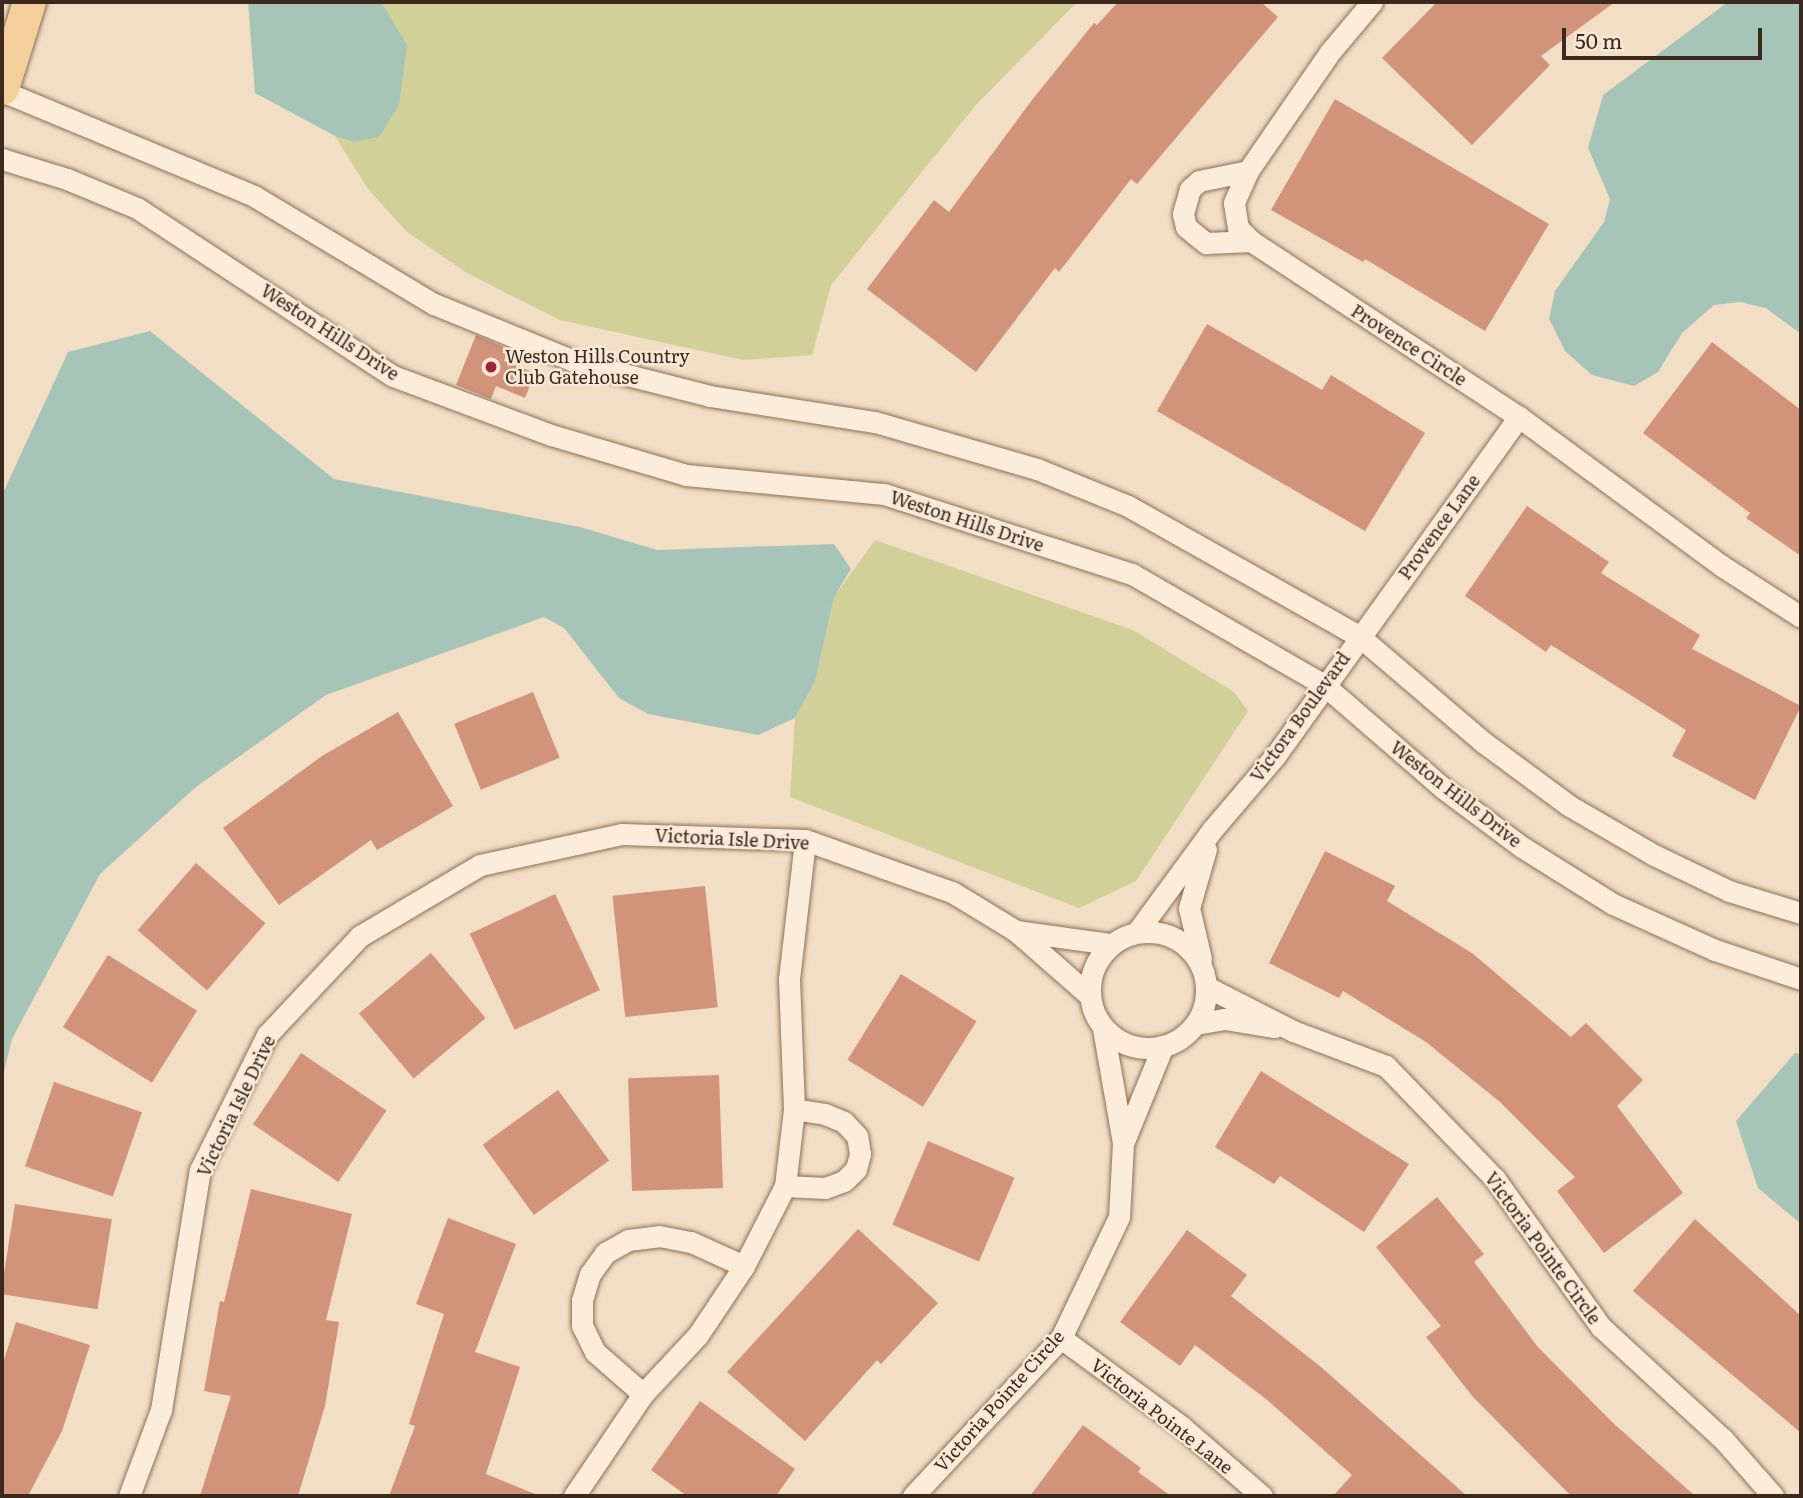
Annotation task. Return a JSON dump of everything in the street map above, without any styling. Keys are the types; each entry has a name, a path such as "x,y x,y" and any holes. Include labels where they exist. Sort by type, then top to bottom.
{"main road":[{"path":"2,89 29,2"}],"street":[{"name":"Provence Circle","path":"1371,2 1330,52 1248,171 1234,204 1234,216 1251,241 1518,417 1722,566 1801,617"},
{"path":"2,89 254,196 434,304 576,362 710,396 875,422 1037,469 1128,506 1359,636 1483,742 1568,804 1654,855 1729,891 1801,913"},
{"name":"Weston Hills Drive","path":"2,159 67,178 137,208 393,376 551,435 686,475 884,494 1132,574 1324,685 1443,788 1522,846 1613,904 1716,950 1801,979"},
{"path":"1248,171 1199,181 1190,189 1183,214 1186,228 1206,243 1251,241"},
{"name":"Provence Lane","path":"1359,636 1518,417"},
{"name":"Victora Boulevard","path":"1137,932 1212,830 1275,757 1359,636"},
{"name":"Victora Boulevard","path":"1202,966 1189,908 1212,830"},
{"name":"Victoria Isle Drive","path":"129,1496 161,1410 200,1170 267,1035 360,936 480,865 622,834 805,840 952,892 1016,931 1090,996"},
{"path":"573,1496 643,1394 698,1335 744,1266 785,1186 793,1109 789,979 805,840"},
{"name":"Victoria Isle Drive","path":"1016,931 1111,944"},
{"path":"1137,932 1166,933 1189,947 1202,966 1207,987 1196,1024 1163,1046 1138,1047 1102,1028 1090,996 1093,968 1111,944 1137,932"},
{"name":"Victoria Pointe Circle","path":"1207,987 1293,1031 1387,1066 1495,1180 1601,1327 1723,1439 1773,1496"},
{"name":"Victoria Pointe Circle","path":"1196,1024 1225,1019 1293,1031"},
{"name":"Victoria Pointe Circle","path":"913,1496 1061,1338 1119,1217 1123,1143 1102,1028"},
{"name":"Victoria Pointe Circle","path":"1123,1143 1163,1046"},
{"path":"785,1186 825,1188 844,1181 856,1169 860,1154 857,1136 844,1122 825,1114 793,1109"},
{"path":"643,1394 595,1352 582,1325 582,1300 590,1274 605,1253 628,1240 659,1236 691,1242 744,1266"},
{"name":"Victoria Pointe Lane","path":"1061,1338 1182,1427 1262,1496"}],"green space":[{"path":"381,2 1077,2 975,106 831,285 812,355 743,360 560,320 467,273 407,232 368,189 335,136 353,142"},
{"path":"875,540 1133,630 1234,692 1248,711 1136,881 1079,908 790,797 795,718 815,682 834,597"}],"shaded area":[{"path":"248,2 381,2 407,45 399,105 379,137 353,142 335,136 255,93"},
{"path":"1728,2 1801,2 1801,334 1766,308 1740,302 1714,305 1682,333 1658,372 1634,386 1592,375 1565,351 1549,319 1555,291 1604,222 1610,199 1588,148 1603,95"},
{"path":"150,331 334,479 580,527 657,550 834,544 851,569 834,597 815,682 795,718 758,735 648,714 619,698 564,628 544,617 326,695 196,787 100,874 12,1039 2,1079 2,495 68,352"},
{"path":"1795,1053 1801,1054 1801,1224 1758,1188 1736,1121"}],"building":[{"path":"1118,2 1261,2 1278,17 1137,184 1131,179 1059,272 1055,268 976,372 867,289 934,200 949,212 1032,100 1094,23 1097,25"},
{"path":"1437,2 1615,2 1541,56 1550,65 1472,145 1382,58"},
{"path":"1335,99 1549,224 1485,331 1365,259 1363,262 1271,210"},
{"path":"1207,324 1322,390 1331,375 1425,433 1365,531 1157,411"},
{"name":"Weston Hills Country Club Gatehouse","path":"476,335 508,349 504,361 535,373 525,398 496,386 491,399 456,385"},
{"path":"1712,342 1801,410 1801,556 1746,518 1750,513 1643,433"},
{"path":"1527,506 1609,562 1601,573 1700,635 1692,649 1801,706 1755,800 1672,756 1686,730 1551,645 1546,652 1465,596"},
{"path":"533,692 560,758 481,790 454,724"},
{"path":"398,712 453,806 377,850 371,840 279,905 223,828 322,756"},
{"path":"1325,851 1395,886 1387,901 1472,953 1571,1037 1586,1023 1643,1080 1617,1106 1683,1193 1604,1253 1557,1191 1575,1177 1500,1102 1426,1042 1343,991 1339,998 1269,963"},
{"path":"196,863 265,923 207,991 138,930"},
{"path":"705,886 718,1007 625,1017 613,896"},
{"path":"555,894 600,990 515,1030 470,934"},
{"path":"431,953 486,1018 414,1079 359,1013"},
{"path":"108,955 197,1011 152,1083 63,1027"},
{"path":"901,974 976,1021 923,1107 847,1060"},
{"path":"301,1053 386,1111 338,1182 253,1124"},
{"path":"1261,1071 1409,1164 1364,1232 1280,1176 1274,1184 1215,1147"},
{"path":"719,1075 723,1188 632,1191 628,1078"},
{"path":"54,1082 142,1112 113,1196 25,1166"},
{"path":"558,1090 609,1160 534,1215 483,1145"},
{"path":"928,1141 1015,1178 979,1261 892,1225"},
{"path":"251,1189 352,1214 326,1320 339,1322 325,1406 298,1496 200,1496 231,1396 204,1391 220,1301 224,1302"},
{"path":"1437,1197 1484,1254 1474,1262 1537,1346 1612,1422 1695,1496 1571,1496 1473,1397 1426,1337 1441,1326 1376,1247"},
{"path":"15,1204 112,1219 98,1309 2,1294"},
{"path":"448,1218 516,1244 475,1352 520,1367 486,1474 540,1496 389,1496 415,1426 409,1424 444,1314 416,1304"},
{"path":"1695,1219 1801,1316 1801,1433 1633,1291"},
{"path":"858,1229 938,1303 881,1364 877,1360 805,1441 727,1372"},
{"path":"1187,1230 1247,1275 1231,1296 1321,1367 1467,1496 1333,1496 1352,1475 1266,1399 1195,1345 1180,1366 1120,1322"},
{"path":"16,1322 90,1345 62,1431 28,1496 2,1496 2,1366"},
{"path":"700,1401 795,1469 776,1496 687,1496 651,1470"},
{"path":"1083,1425 1141,1468 1138,1472 1171,1496 1030,1496"}],"place":[{"name":"Weston Hills Country Club Gatehouse","path":"491,367"}]}
